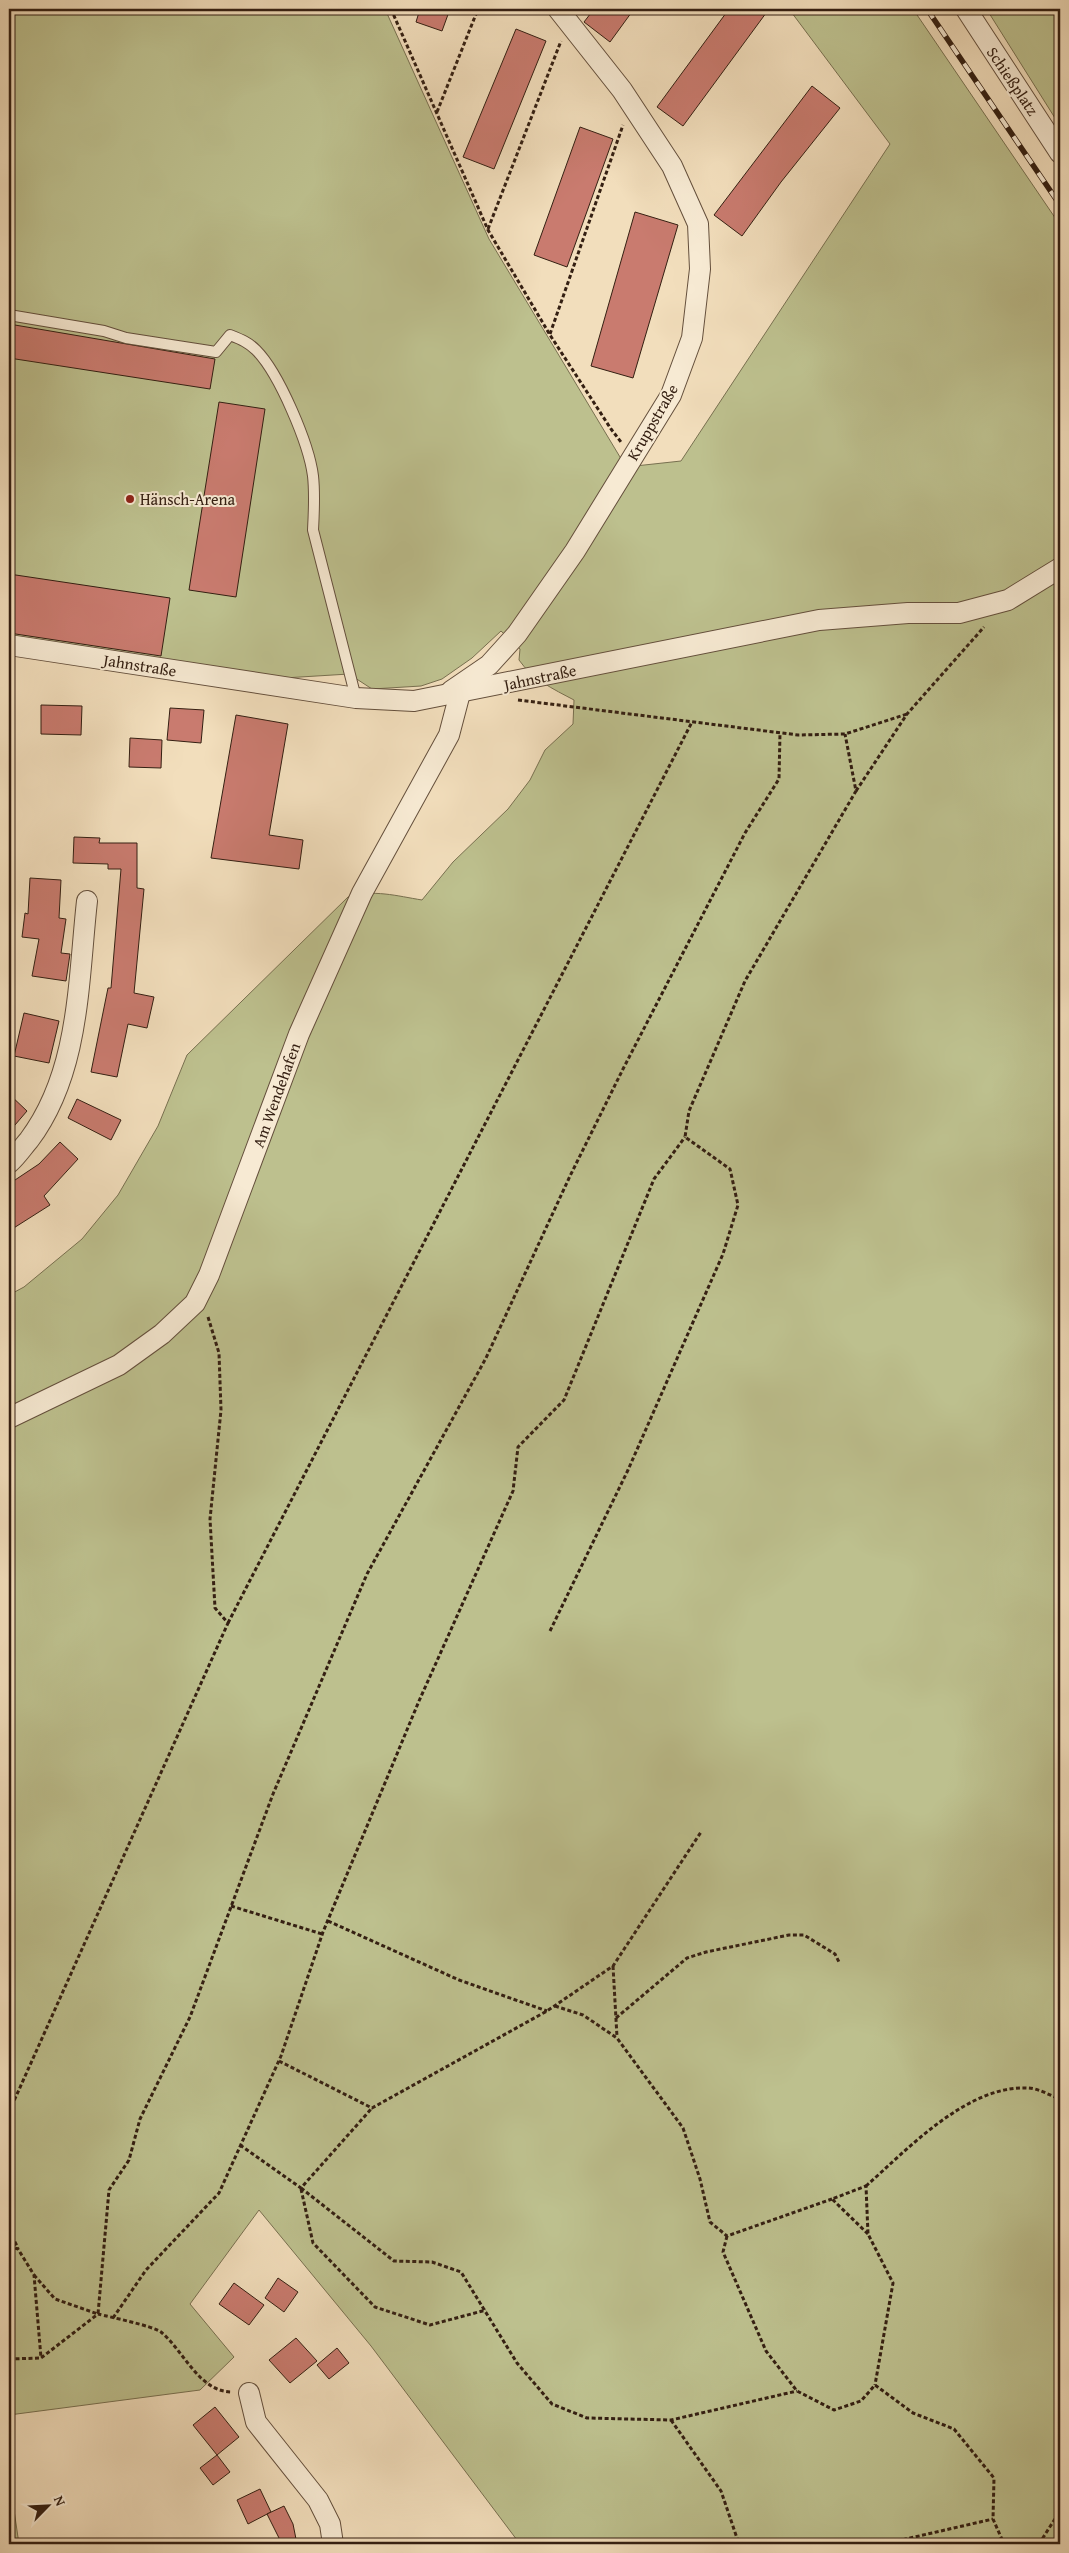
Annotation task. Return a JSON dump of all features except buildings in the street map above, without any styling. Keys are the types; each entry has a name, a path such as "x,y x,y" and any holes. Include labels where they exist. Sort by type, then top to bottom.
{"street":[{"name":"Schießplatz","path":"966,9 1060,152"},
{"name":"Kruppstraße","path":"453,694 489,664 518,634 575,550 671,395 692,338 700,269 698,224 672,166 631,104 563,15"},
{"name":"Jahnstraße","path":"9,645 356,698 414,701 819,620 908,613 959,613 1008,600 1060,568"},
{"name":"Am Wendehafen","path":"9,1418 119,1365 162,1334 196,1303 299,1034 362,892 449,735 453,694"},
{"path":"9,1163 39,1126 59,1086 72,1040 87,901"},
{"path":"249,2393 256,2422 318,2500 330,2524 333,2544"}],"lane":[{"path":"9,316 104,331 126,338 216,352 230,335 246,341 258,352 283,394 304,439 313,474 315,502 313,530 356,698"}],"path":[{"path":"391,9 488,230 550,335 611,429 633,456"},
{"path":"437,113 478,9"},
{"path":"488,230 563,15"},
{"path":"550,335 631,104"},
{"path":"113,2318 146,2270 219,2193 279,2061 322,1934 419,1700 513,1492 518,1447 564,1400 654,1179 685,1137 689,1111 745,981 856,791 908,714 1008,600"},
{"path":"515,700 798,735 845,734 908,714"},
{"path":"9,2112 228,1623 692,722"},
{"path":"9,2359 42,2358 98,2314 109,2190 129,2160 140,2119 190,2017 273,1794 367,1574 486,1358 570,1176 623,1069 745,833 779,778 780,733"},
{"path":"845,734 856,791"},
{"path":"550,1631 628,1470 692,1328 723,1254 738,1205 730,1170 685,1137"},
{"path":"200,1293 220,1353 221,1410 210,1519 215,1608 228,1623"},
{"path":"301,2188 372,2108 547,2011 613,1966 700,1832"},
{"path":"231,1906 322,1934"},
{"path":"328,1921 459,1980 547,2011"},
{"path":"616,2018 687,1958 706,1952 789,1936 804,1936 835,1954 839,1962"},
{"path":"613,1966 617,2038"},
{"path":"555,2006 583,2015 617,2038 682,2128 700,2179 710,2222 727,2236"},
{"path":"279,2061 372,2108"},
{"path":"727,2236 866,2186 930,2130 985,2094 1029,2088 1060,2099"},
{"path":"240,2146 301,2188 394,2261 432,2262 461,2272 517,2363 552,2404 587,2418 671,2420 797,2391"},
{"path":"866,2186 868,2234"},
{"path":"301,2188 313,2243 375,2307 430,2325 486,2310"},
{"path":"727,2236 723,2252 766,2351 797,2391 834,2410 861,2401 875,2385 893,2283 868,2234 832,2199"},
{"path":"9,2230 34,2275 55,2299 98,2314 160,2331 192,2370 220,2392 249,2393"},
{"path":"9,2246 18,2249"},
{"path":"34,2275 42,2358"},
{"path":"875,2385 913,2413 954,2429 994,2478 993,2518 1004,2544"},
{"path":"671,2420 721,2491 739,2544"},
{"path":"1039,2544 1060,2511"},
{"path":"884,2544 993,2518"}],"green space":[{"path":"9,9 385,9 489,239 626,467 681,461 890,144 789,9 913,9 1060,225 1060,2544 520,2544 371,2346 259,2210 190,2304 234,2357 200,2390 9,2415 9,1295 24,1287 82,1239 118,1195 158,1126 187,1055 348,897 376,893 422,900 453,862 508,809 530,780 545,750 573,724 574,700 558,692 530,673 519,660 520,649 501,631 472,658 442,679 421,686 372,689 349,674 284,678 9,639"},
{"path":"986,9 1060,9 1060,126 989,13"},
{"path":"9,2476 19,2544 9,2544"}],"railway":[{"path":"927,9 1060,205"}],"place":[{"name":"Hänsch-Arena","path":"130,499"}]}
